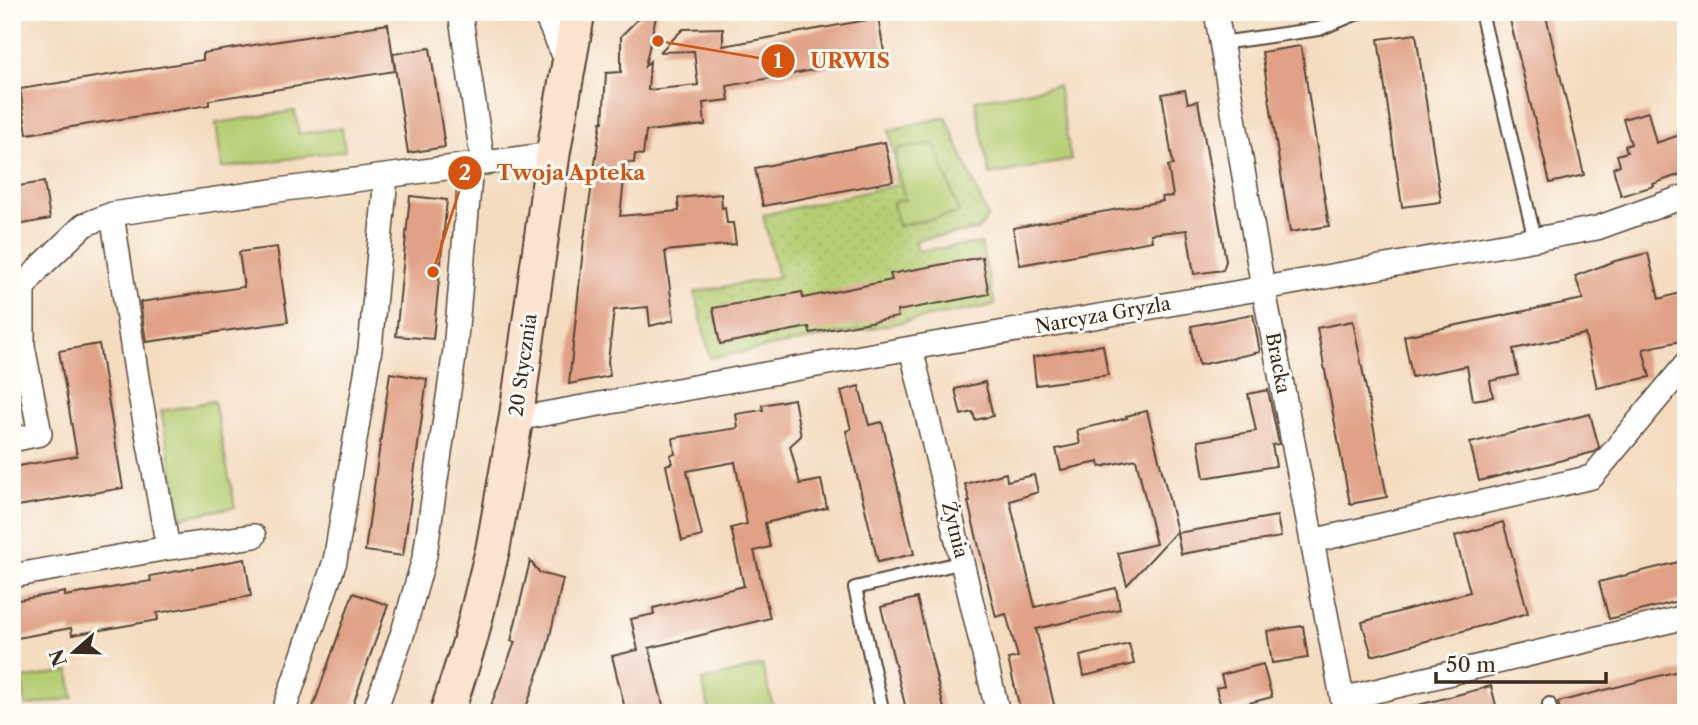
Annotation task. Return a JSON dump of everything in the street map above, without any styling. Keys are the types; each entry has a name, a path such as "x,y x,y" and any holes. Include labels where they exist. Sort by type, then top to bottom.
{"street":[{"path":"374,713 403,632 425,555 456,350 477,164 460,12"},
{"path":"544,12 568,64"},
{"name":"20 Stycznia","path":"447,713 470,641 494,548 516,419 553,154 578,12"},
{"name":"Bracka","path":"1216,12 1264,288 1344,706"},
{"path":"12,440 40,434 23,346 23,288 39,268 84,225 112,214 286,188 553,154"},
{"path":"284,713 335,561 370,349 386,177"},
{"name":"Narcyza Gryzla","path":"516,419 1535,240 1597,228 1686,196"},
{"path":"112,214 136,372 169,548"},
{"name":"Żytnia","path":"911,348 998,713"},
{"path":"1312,541 1592,477 1686,364"},
{"path":"12,576 254,536"},
{"path":"1344,706 1686,617"}],"lane":[{"path":"1221,43 1319,29 1360,12"},
{"path":"1481,12 1535,240"},
{"path":"883,713 855,588 963,562"}],"green space":[{"path":"1058,86 1071,160 990,175 975,100"},
{"path":"295,111 299,134 342,128 345,151 222,168 216,123"},
{"path":"946,117 988,217 977,230 916,240 917,251 981,243 995,305 710,358 695,292 778,277 763,215 896,185 895,159 889,130"},
{"path":"935,144 959,213 898,226 893,202 905,200 895,159 899,148"},
{"path":"214,401 235,507 182,517 161,411"},
{"path":"762,665 775,713 710,713 702,681"},
{"path":"69,671 73,698 26,706 21,679"}],"building":[{"path":"645,12 657,12 645,66 650,61 648,90 698,85 694,51 660,52 683,29 723,28 723,46 878,18 885,57 727,86 729,100 703,103 705,125 646,131 643,155 635,154 634,163 626,162 620,216 679,211 678,198 721,194 727,223 733,223 736,244 665,251 674,320 650,326 648,307 614,310 608,361 610,376 569,384 584,239 603,122 606,73 621,72 621,36"},
{"path":"1508,12 1545,12 1584,175 1550,183"},
{"path":"388,24 395,71 209,100 209,105 27,134 20,89 203,60 203,53"},
{"path":"1416,34 1441,202 1402,207 1378,39"},
{"path":"1301,46 1329,226 1290,232 1262,52"},
{"path":"430,48 445,147 408,153 393,54"},
{"path":"1185,90 1188,103 1198,101 1226,261 1223,270 1194,274 1187,230 1151,234 1152,241 1020,265 1013,228 1163,201 1162,197 1173,196 1168,166 1173,165 1162,94"},
{"path":"1648,112 1656,143 1686,133 1686,172 1621,196 1613,168 1620,165 1617,155 1627,152 1625,146 1631,144 1623,119"},
{"path":"885,142 893,181 763,206 755,168"},
{"path":"44,182 50,219 12,226 12,187"},
{"path":"410,196 447,200 433,339 396,336"},
{"path":"277,247 288,322 146,342 140,302 244,287 239,252"},
{"path":"1648,253 1659,299 1686,291 1686,340 1643,349 1650,377 1597,388 1585,334 1513,349 1518,375 1490,381 1493,397 1473,400 1467,366 1412,377 1404,336 1583,299 1575,276 1615,261"},
{"path":"982,257 989,294 897,311 898,317 810,333 809,327 720,344 713,308 802,292 803,298 892,280 890,274"},
{"path":"1253,314 1260,352 1199,365 1191,326"},
{"path":"1353,321 1387,497 1350,504 1317,328"},
{"path":"99,344 123,488 12,507 12,467 77,456 59,351"},
{"path":"1103,345 1108,375 1036,385 1033,357"},
{"path":"390,373 427,379 403,556 365,551"},
{"path":"985,382 993,416 975,420 973,412 961,415 955,389"},
{"path":"859,386 869,425 882,422 914,554 878,562 846,431 851,429 841,391"},
{"path":"1268,390 1279,444 1272,445 1276,466 1204,478 1198,441 1256,431 1248,394"},
{"path":"794,399 801,436 790,446 800,484 821,480 827,508 765,523 770,547 754,551 770,618 649,648 665,713 626,713 612,656 638,650 631,619 654,614 653,608 744,586 731,528 747,524 735,462 687,471 702,536 682,541 666,465 672,463 670,455 675,454 673,438 738,428 736,414 763,410 762,405"},
{"path":"1147,411 1177,531 1127,585 1118,553 1156,544 1136,459 1100,467 1099,462 1061,470 1056,449 1080,444 1077,430"},
{"path":"1590,414 1599,447 1594,452 1479,481 1470,443"},
{"path":"1006,473 1007,481 1034,475 1038,492 1010,501 1035,607 1116,588 1120,609 1036,629 1056,713 1021,713 1008,659 1018,657 1006,614 996,617 968,502 965,484"},
{"path":"1277,516 1281,537 1181,554 1177,533"},
{"path":"1503,522 1528,613 1372,656 1362,622 1470,592 1455,536"},
{"path":"245,559 251,596 157,613 158,620 72,635 71,628 12,639 12,601 65,592 65,596 151,581 150,576"},
{"path":"1686,560 1686,599 1609,619 1599,582"},
{"path":"530,561 540,573 563,579 547,649 524,713 488,713 515,642 511,641"},
{"path":"353,593 388,605 350,713 311,713"},
{"path":"917,598 945,713 907,713 881,607"},
{"path":"1303,626 1308,658 1272,663 1267,631"},
{"path":"1129,644 1134,664 1084,676 1080,656"},
{"path":"1263,664 1272,697 1222,710 1216,688 1224,686 1221,675"},
{"path":"1686,669 1686,713 1560,713 1558,702"},
{"path":"1491,686 1498,713 1412,713 1411,707"}],"place":[{"name":"URWIS","path":"658,41"},
{"name":"Twoja Apteka","path":"433,272"}]}
